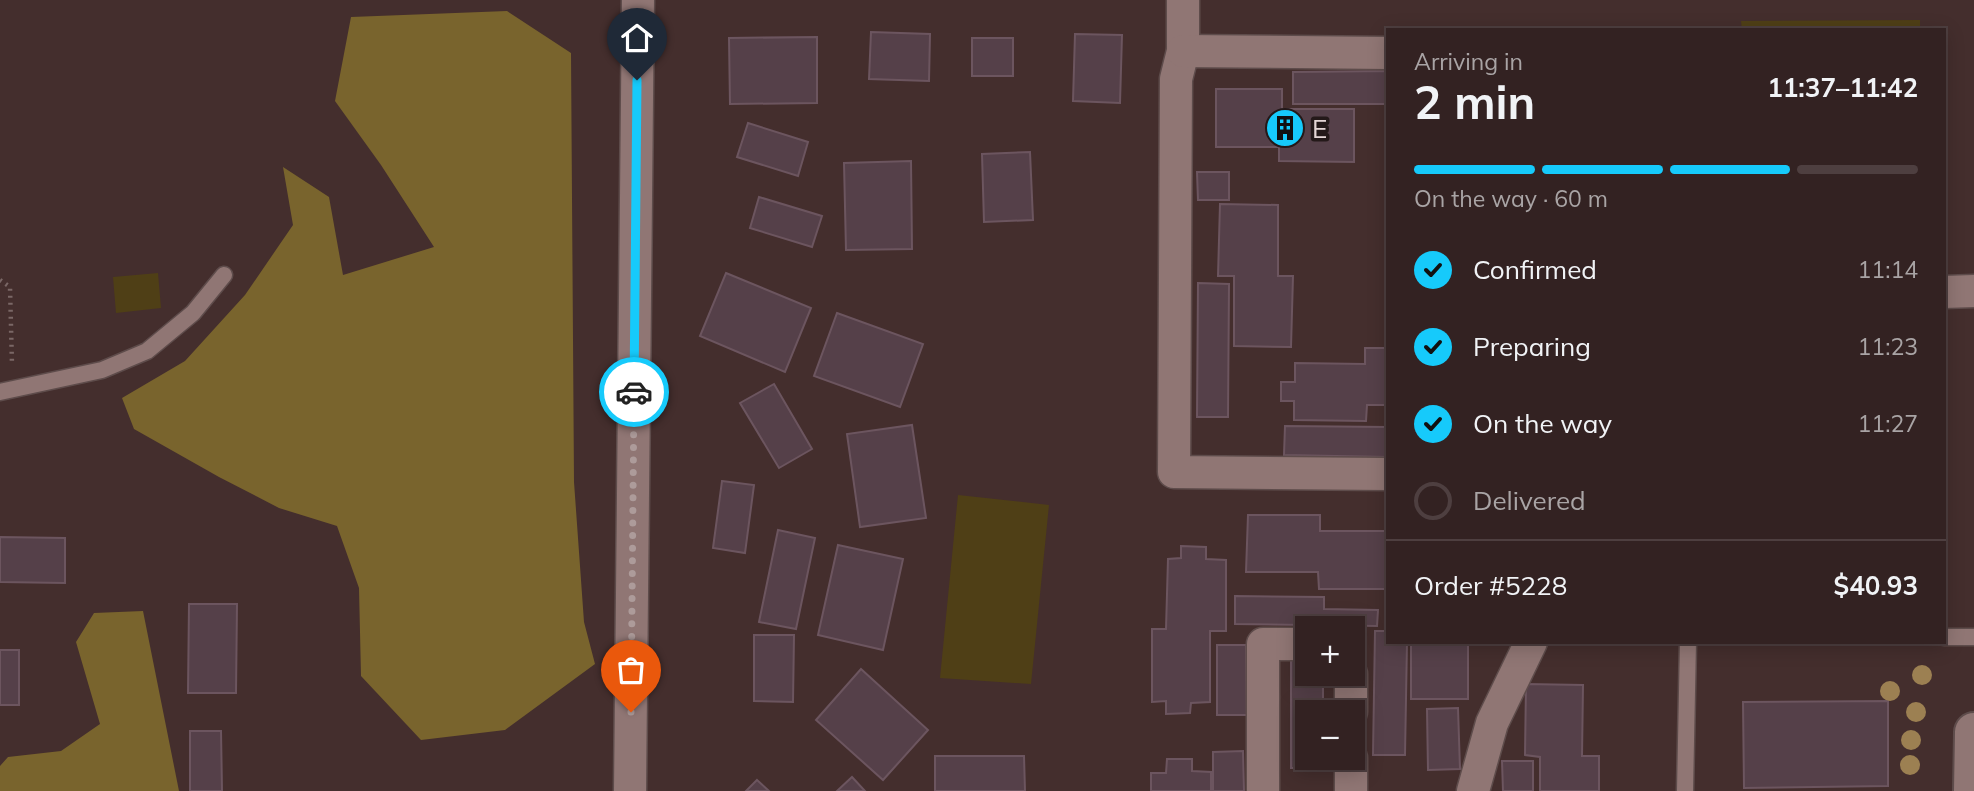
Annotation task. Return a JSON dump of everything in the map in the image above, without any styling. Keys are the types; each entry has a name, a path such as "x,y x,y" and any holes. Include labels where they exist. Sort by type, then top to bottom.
{"street":[{"path":"630,791 638,0"},
{"path":"1183,0 1183,51 1175,79 1174,472 1386,474"},
{"path":"1183,51 1386,53"},
{"path":"1946,292 1974,291"},
{"path":"1264,791 1264,644 1295,644"},
{"path":"1473,791 1492,723 1530,644"},
{"path":"1973,791 1974,732"},
{"path":"1351,770 1351,791"}],"lane":[{"path":"7,391 102,370 148,351 193,313 224,275"},
{"path":"1946,636 1974,637"},
{"path":"1685,791 1688,644"}],"path":[{"path":"0,280 10,287 7,391"}],"shaded area":[{"path":"507,11 571,53 574,482 584,622 595,664 505,730 421,740 361,676 359,588 337,526 279,508 134,429 122,398 185,361 245,295 293,225 283,167 329,197 343,275 434,247 381,165 335,101 351,17"},
{"path":"1920,20 1920,28 1742,28 1741,21"},
{"path":"158,273 161,308 116,313 113,277"},
{"path":"958,495 1049,505 1031,684 940,678"},
{"path":"143,611 179,791 0,791 0,766 8,757 61,751 100,724 76,642 94,613"}],"building":[{"path":"871,32 930,34 929,81 869,79"},
{"path":"1075,34 1122,35 1120,103 1073,101"},
{"path":"817,37 817,103 730,104 729,38"},
{"path":"972,38 1013,38 1013,76 972,76"},
{"path":"1386,71 1386,104 1293,104 1293,72"},
{"name":"E","path":"1216,89 1282,89 1282,109 1354,109 1354,162 1279,161 1279,147 1216,147"},
{"path":"748,123 808,142 798,176 737,157"},
{"path":"1030,152 1033,220 984,222 982,154"},
{"path":"911,161 912,249 846,250 844,163"},
{"path":"1197,172 1229,172 1229,200 1198,200"},
{"path":"759,197 822,216 812,247 750,228"},
{"path":"1220,204 1278,205 1278,276 1293,276 1291,347 1234,346 1234,276 1218,276"},
{"path":"726,273 811,308 785,372 700,336"},
{"path":"1198,283 1229,284 1228,417 1197,417"},
{"path":"837,313 923,344 900,407 814,376"},
{"path":"1365,348 1386,348 1386,405 1367,405 1366,421 1294,420 1294,401 1281,401 1281,382 1295,382 1295,363 1365,364"},
{"path":"774,384 812,449 779,468 740,403"},
{"path":"912,425 926,518 860,527 847,434"},
{"path":"1285,426 1386,427 1386,457 1284,455"},
{"path":"722,481 754,485 745,553 713,548"},
{"path":"1248,515 1320,515 1320,531 1386,531 1386,589 1319,589 1318,572 1246,572"},
{"path":"778,530 815,538 796,629 759,622"},
{"path":"0,537 65,538 65,583 0,582"},
{"path":"838,545 903,559 883,650 818,635"},
{"path":"1181,546 1206,547 1206,559 1226,560 1226,631 1210,631 1210,702 1191,703 1190,713 1166,714 1166,701 1152,702 1152,629 1166,629 1168,559 1181,558"},
{"path":"1235,596 1324,597 1324,609 1378,610 1377,626 1365,626 1365,616 1295,616 1295,625 1235,624"},
{"path":"189,604 237,604 236,693 188,693"},
{"path":"1375,631 1386,631 1386,644 1407,644 1405,755 1373,755"},
{"path":"754,635 794,635 793,702 754,701"},
{"path":"1411,644 1468,644 1468,699 1411,699"},
{"path":"1217,645 1246,645 1247,715 1217,715"},
{"path":"0,650 19,650 19,705 0,705"},
{"path":"1291,659 1295,659 1295,686 1323,686 1323,700 1295,700 1295,768 1291,768"},
{"path":"861,669 928,730 883,780 816,720"},
{"path":"1526,684 1583,685 1582,756 1599,756 1599,791 1540,791 1540,757 1525,755"},
{"path":"1888,701 1888,786 1744,788 1743,702"},
{"path":"1458,708 1460,769 1428,770 1427,709"},
{"path":"190,731 221,731 222,791 190,791"},
{"path":"1243,751 1244,791 1213,791 1213,752"},
{"path":"935,756 1024,756 1025,791 935,791"},
{"path":"1167,759 1192,759 1192,771 1211,772 1211,791 1151,791 1151,773 1166,773"},
{"path":"1502,761 1533,761 1533,791 1503,791"},
{"path":"852,777 865,791 837,791"},
{"path":"757,780 769,791 746,791"}],"way so far":[{"path":"631,712 634,392"}],"place":[{"name":"E","path":"1285,128"}],"route":[{"path":"634,392 637,80"}]}
